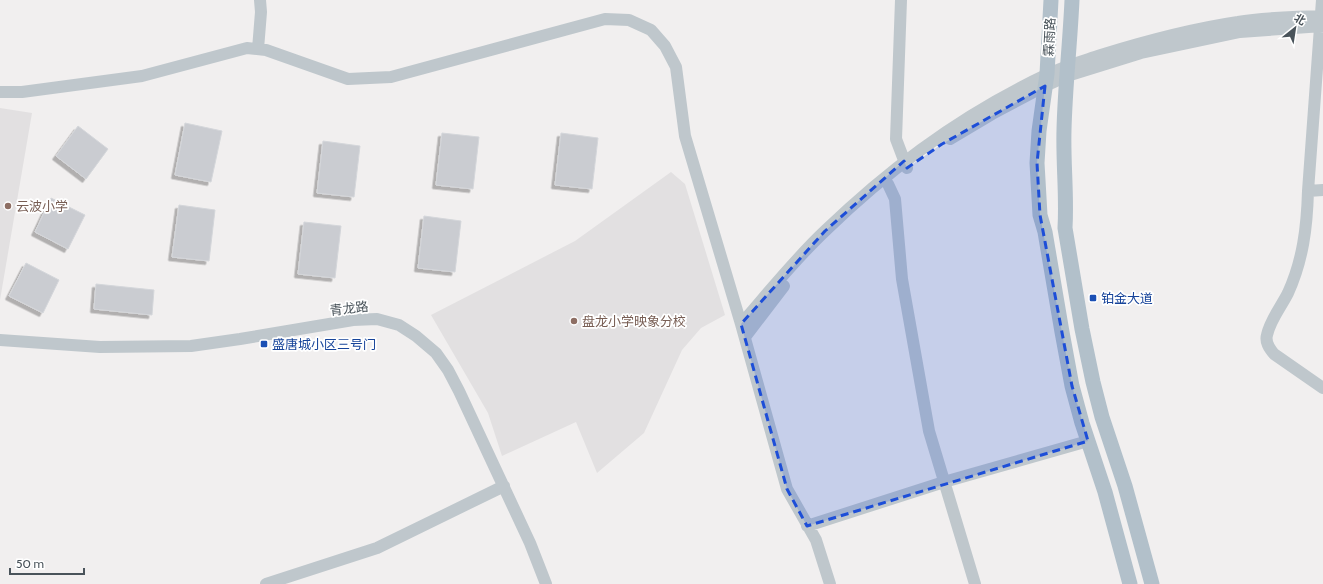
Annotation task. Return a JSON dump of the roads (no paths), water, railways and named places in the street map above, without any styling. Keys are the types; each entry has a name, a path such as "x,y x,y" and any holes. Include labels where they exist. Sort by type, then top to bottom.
{"main road":[{"name":"霖雨路","path":"1046,80 1051,0"},
{"name":"霖雨路","path":"1067,71 1072,0"},
{"path":"1067,71 1063,162 1066,211 1065,228 1093,382 1102,417 1125,486 1152,584"},
{"path":"1046,80 1039,131 1037,163 1040,215 1045,232 1072,386 1105,492 1130,584"}],"street":[{"path":"258,49 262,12 260,0"},
{"path":"901,0 896,140 906,165"},
{"path":"1322,0 1322,21 1308,191 1307,222 1300,258 1288,292 1266,336 1268,347 1274,354 1323,388"},
{"path":"0,92 22,92 142,76 247,48 266,50 348,79 391,77 605,19 629,20 651,30 666,46 676,67 685,136 741,324 787,489 816,540 830,584"},
{"path":"741,324 788,270 825,231 906,165 987,105 1067,71 1141,53 1240,32 1322,21"},
{"path":"744,337 804,262 830,235 888,184 906,165"},
{"path":"888,184 895,199 902,279 929,431 975,584"},
{"path":"1308,191 1323,190"},
{"name":"青龙路","path":"0,340 100,347 191,346 353,320 377,319 399,325 416,336 436,353 460,391 530,543 546,584"},
{"path":"807,526 944,482 1088,441"},
{"path":"266,584 377,548 504,486"}],"place":[{"name":"云波小学","path":"8,206"},
{"name":"铂金大道","path":"1093,298"},
{"name":"盘龙小学映象分校","path":"574,321"},
{"name":"盛唐城小区三号门","path":"264,344"}]}
